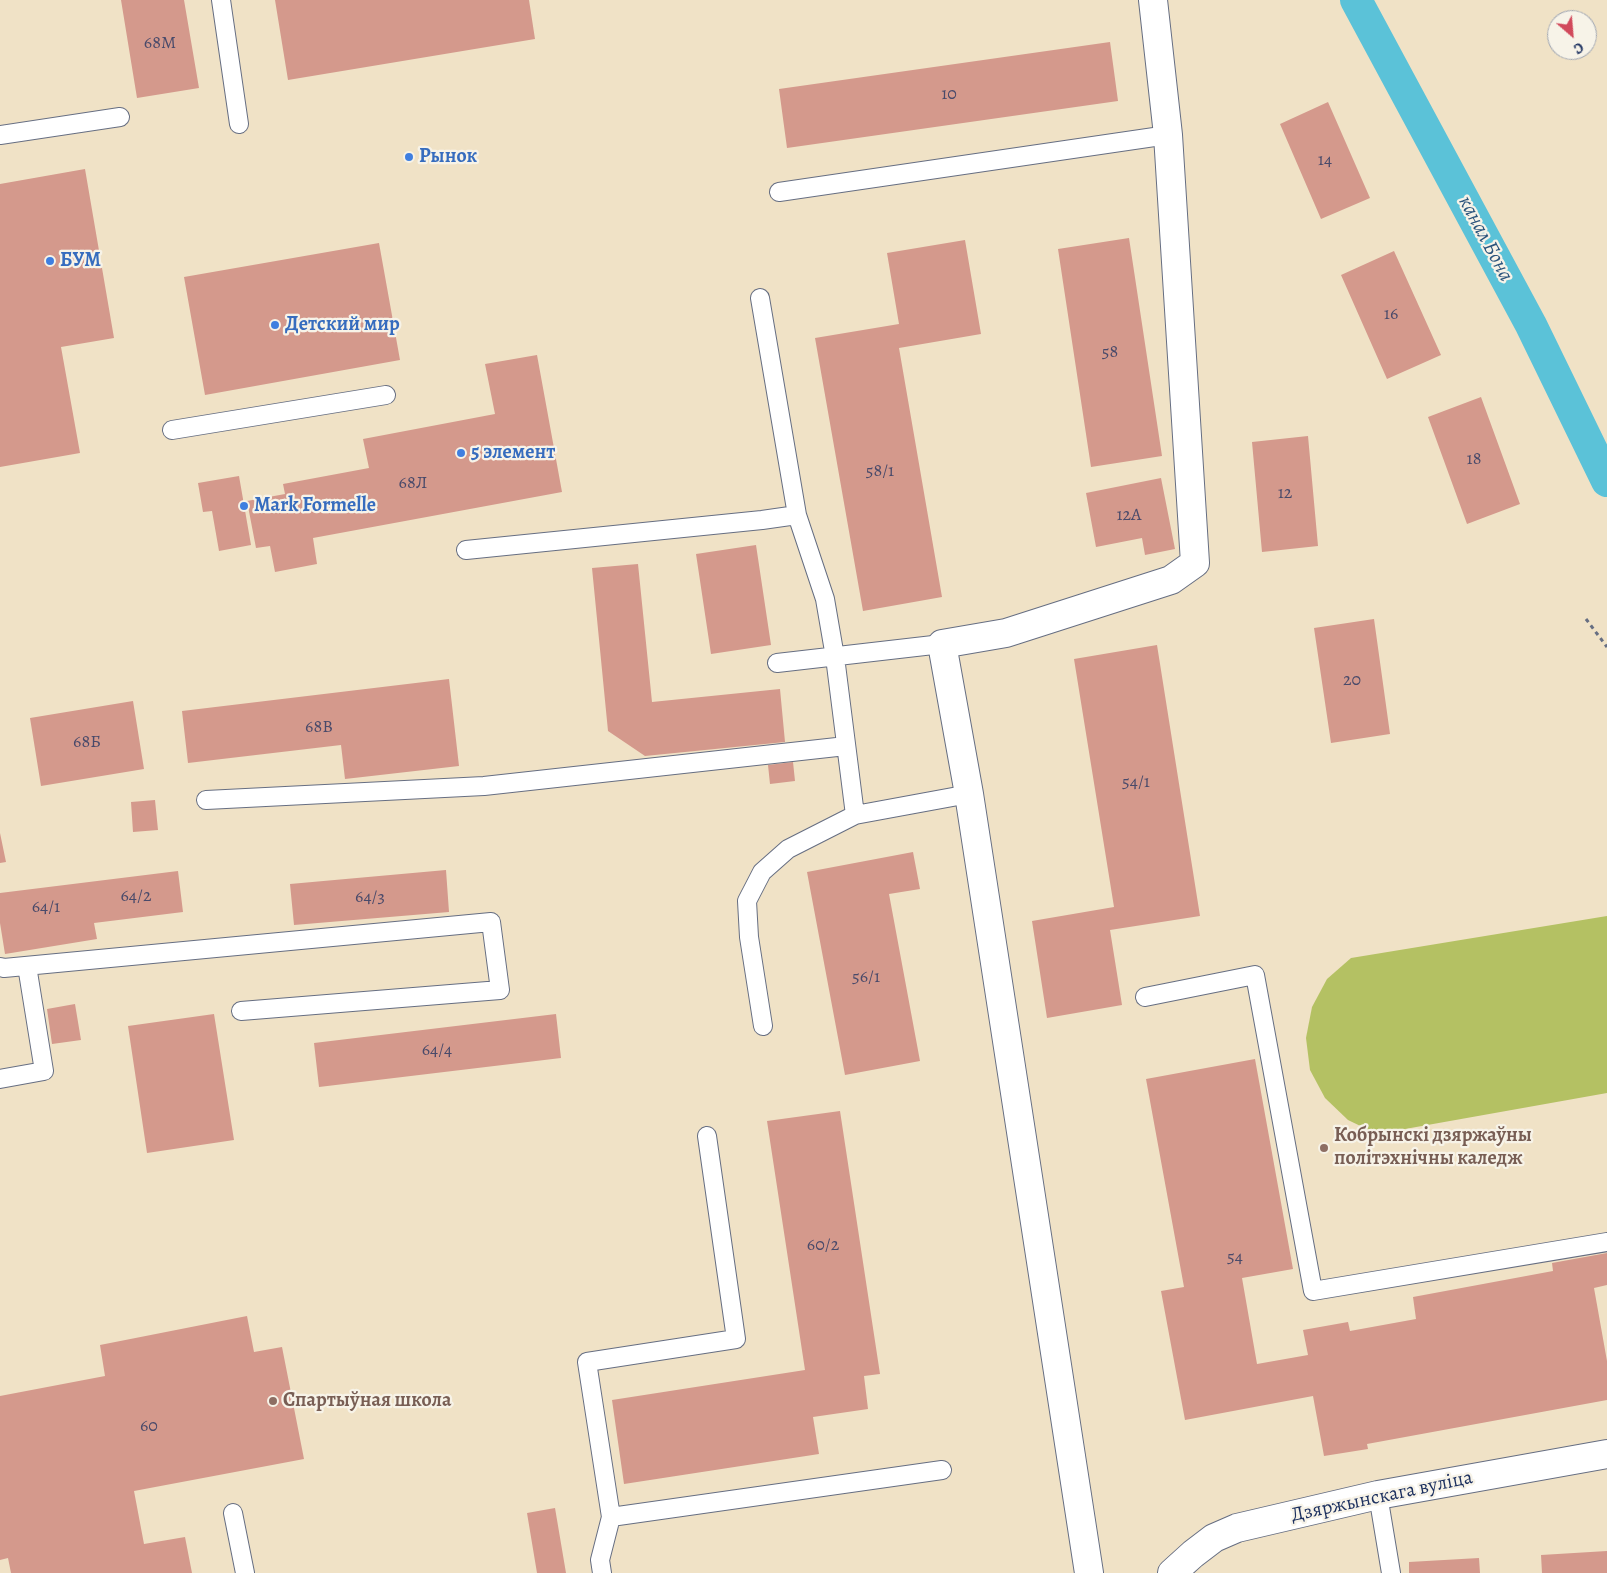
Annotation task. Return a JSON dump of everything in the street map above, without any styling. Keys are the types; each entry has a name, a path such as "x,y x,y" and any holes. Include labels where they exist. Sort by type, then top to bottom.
{"street":[{"path":"1089,1573 969,794 942,644 1006,633 1170,580 1195,563 1168,135 1153,0"},
{"name":"Дзяржынскага вуліца","path":"1172,1573 1192,1554 1214,1538 1237,1528 1378,1495 1607,1454"}],"lane":[{"path":"222,0 239,124"},
{"path":"0,135 120,117"},
{"path":"780,192 1168,135"},
{"path":"760,298 797,515 825,599 835,656 855,815"},
{"path":"172,430 386,395"},
{"path":"466,550 797,515"},
{"path":"777,663 942,644"},
{"path":"206,800 484,786 846,746"},
{"path":"763,1026 749,937 747,901 762,872 788,849 855,815 969,794"},
{"path":"0,967 491,922 500,990 241,1011"},
{"path":"0,1079 44,1071 27,966"},
{"path":"1145,997 1255,975 1313,1292 1607,1242"},
{"path":"602,1573 600,1560 611,1517 587,1362 736,1339 708,1136"},
{"path":"611,1517 942,1470"},
{"path":"1378,1495 1390,1573"},
{"path":"233,1513 245,1573"}],"path":[{"path":"1586,619 1607,647"}],"green space":[{"path":"1607,916 1607,1093 1377,1134 1348,1120 1325,1098 1310,1070 1306,1038 1312,1007 1327,979 1351,958"}],"building":[{"path":"121,0 184,0 199,88 137,98"},
{"path":"275,0 529,0 535,39 288,80"},
{"path":"1110,42 1118,101 787,148 779,89"},
{"path":"1328,102 1370,198 1321,219 1280,124"},
{"name":"БУМ","path":"85,169 114,338 61,347 80,453 0,467 0,184"},
{"path":"1129,238 1162,456 1091,467 1058,249"},
{"path":"965,240 981,334 899,348 942,597 863,611 815,338 899,324 887,253"},
{"path":"379,243 400,360 205,395 184,277"},
{"path":"1394,251 1441,355 1387,379 1341,275"},
{"name":"5 элемент","path":"537,355 562,492 313,538 317,564 275,572 270,546 256,548 247,501 285,494 283,484 369,468 363,439 495,414 485,364"},
{"path":"1481,397 1520,504 1467,524 1428,417"},
{"path":"1308,436 1318,546 1262,552 1252,442"},
{"path":"239,476 251,545 219,551 212,511 203,512 198,483"},
{"path":"1161,478 1175,549 1145,555 1142,538 1096,547 1086,493"},
{"path":"756,545 771,645 711,654 696,554"},
{"path":"638,564 652,702 780,689 785,742 645,756 608,731 592,568"},
{"path":"1374,619 1390,734 1331,743 1314,628"},
{"path":"1157,645 1200,916 1110,930 1122,1005 1047,1018 1032,921 1114,907 1074,659"},
{"path":"449,679 459,766 345,779 341,745 188,763 182,711"},
{"path":"133,701 144,769 41,786 30,718"},
{"path":"793,762 795,781 770,784 768,765"},
{"path":"155,800 158,830 133,832 131,802"},
{"path":"0,833 6,862 0,863"},
{"path":"913,852 920,889 889,894 920,1061 845,1075 807,872"},
{"path":"446,870 449,912 294,925 290,884"},
{"path":"178,871 183,912 94,923 97,939 5,954 0,923 0,893"},
{"path":"75,1004 81,1040 52,1044 47,1009"},
{"path":"214,1014 234,1140 147,1153 128,1026"},
{"path":"556,1014 561,1058 319,1087 314,1043"},
{"path":"1255,1059 1293,1269 1242,1278 1257,1364 1308,1355 1303,1330 1348,1322 1350,1331 1416,1319 1413,1297 1553,1271 1552,1263 1607,1253 1607,1285 1594,1288 1607,1361 1607,1400 1367,1444 1368,1449 1324,1456 1313,1396 1185,1420 1161,1291 1184,1287 1146,1079"},
{"path":"840,1111 880,1374 864,1376 868,1409 813,1417 819,1454 624,1484 612,1400 805,1370 767,1121"},
{"path":"247,1316 254,1352 282,1347 304,1459 134,1491 144,1544 185,1537 192,1573 11,1573 8,1558 0,1560 0,1396 105,1376 100,1345"},
{"path":"555,1508 566,1573 537,1573 527,1513"},
{"path":"1607,1551 1607,1573 1542,1573 1541,1555"},
{"path":"1479,1558 1480,1573 1409,1573 1409,1562"}],"waterway":[{"name":"канал Бона","path":"1356,0 1531,325 1607,481"}],"place":[{"name":"Рынок","path":"409,157"},
{"name":"БУМ","path":"50,261"},
{"name":"Детский мир","path":"275,325"},
{"name":"5 элемент","path":"461,453"},
{"name":"Mark Formelle","path":"244,506"},
{"name":"Кобрынскі дзяржаўны політэхнічны каледж","path":"1324,1148"},
{"name":"Спартыўная школа","path":"273,1401"}]}
